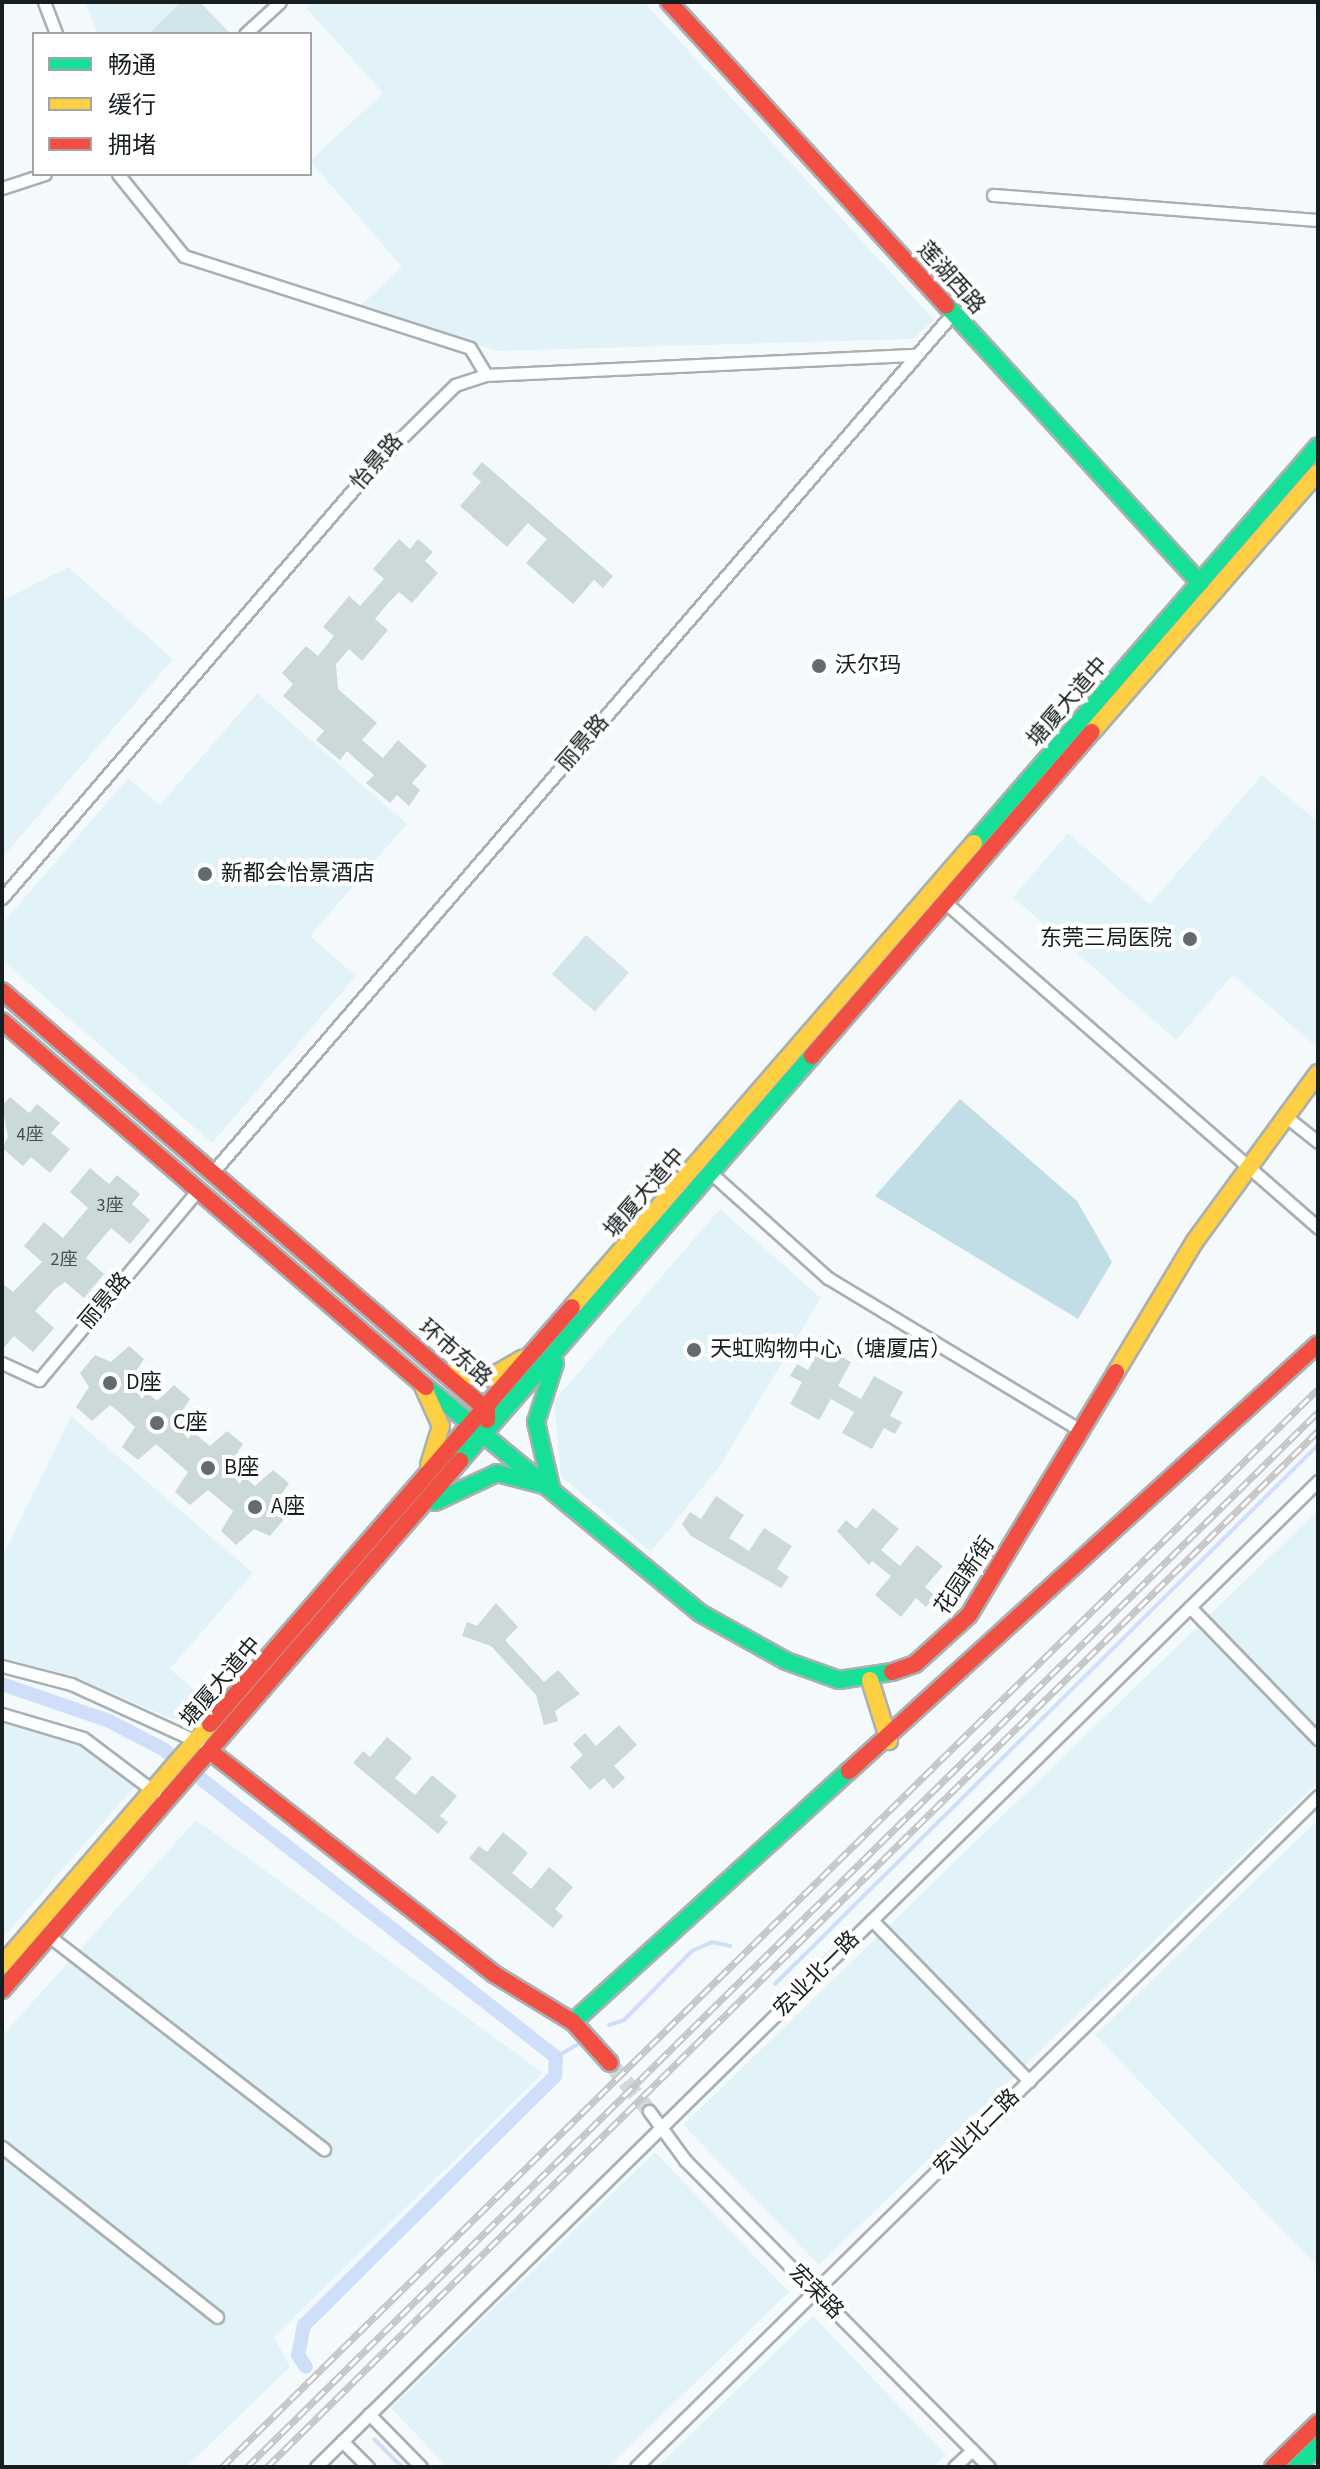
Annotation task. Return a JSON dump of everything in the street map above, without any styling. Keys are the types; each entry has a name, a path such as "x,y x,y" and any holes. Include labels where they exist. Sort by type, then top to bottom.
{"main road":[{"name":"莲湖西路","path":"669,2 1200,583"},
{"name":"塘厦大道中","path":"2,1965 200,1752 480,1431 1318,446"},
{"name":"塘厦大道中","path":"487,1410 553,1346 712,1174 1318,472"},
{"name":"环市东路","path":"2,991 487,1410 480,1431 2,1021"},
{"name":"花园新街","path":"480,1431 700,1613 786,1661 839,1680 870,1680 946,1644 1246,1165 1318,1073"},
{"path":"573,2022 889,1741 1318,1344"},
{"path":"446,1374 498,1375 553,1346"},
{"path":"417,1502 488,1474 551,1487 536,1422 553,1346"},
{"path":"417,1502 441,1435 437,1410 422,1384"},
{"path":"870,1680 889,1741"},
{"path":"200,1752 515,1990 573,2022 610,2063"},
{"name":"塘厦大道中","path":"2,1990 49,1936 164,1789"},
{"path":"1273,2467 1318,2423"},
{"path":"1297,2467 1318,2446"}],"street":[{"path":"44,2 55,32"},
{"path":"247,32 280,2"},
{"path":"2,188 39,176"},
{"path":"120,176 184,256 470,348 486,375"},
{"path":"993,195 1318,220"},
{"name":"丽景路","path":"212,1173 953,313"},
{"name":"怡景路","path":"2,898 433,399 486,375 917,355"},
{"path":"946,903 1318,1228"},
{"path":"1284,1115 1318,1142"},
{"path":"712,1174 828,1278 1082,1431"},
{"name":"丽景路","path":"2,1363 39,1380 198,1190"},
{"name":"宏业北一路","path":"316,2467 1318,1481"},
{"path":"1190,1607 1318,1739"},
{"path":"2,1666 71,1684 200,1752"},
{"path":"2,1714 83,1738 164,1789"},
{"name":"宏业北二路","path":"636,2467 1318,1796"},
{"path":"872,1920 1029,2081"},
{"path":"49,1936 324,2149"},
{"name":"宏荣路","path":"649,2111 815,2291 989,2467"},
{"path":"2,2147 217,2317"},
{"path":"369,2414 421,2467"},
{"path":"342,2441 368,2467"},
{"path":"954,2467 972,2450"}],"shaded area":[{"path":"85,2 181,2 150,32 97,32"},
{"path":"181,2 200,2 229,32 150,32"},
{"path":"312,2 644,2 934,320 913,339 497,351 361,305 402,267 312,163 312,159 383,93 306,8"},
{"path":"68,567 173,659 2,858 2,601"},
{"name":"新都会怡景酒店","path":"257,693 407,824 310,936 356,976 212,1143 2,960 2,924 128,778 160,805"},
{"name":"东莞三局医院","path":"1262,775 1318,822 1318,1048 1233,975 1176,1040 1013,897 1068,833 1150,904"},
{"path":"586,935 629,972 595,1012 552,974"},
{"path":"960,1099 1077,1201 1112,1262 1078,1319 875,1196"},
{"name":"天虹购物中心（塘厦店）","path":"720,1209 821,1298 721,1464 651,1552 561,1476 554,1401"},
{"path":"71,1416 253,1573 170,1669 198,1693 174,1720 73,1676 2,1658 2,1558"},
{"path":"1318,1510 1318,1782 819,2265 683,2125"},
{"path":"2,1722 80,1744 136,1785 2,1939"},
{"path":"196,1820 543,2073 274,2337 290,2367 186,2467 2,2467 2,2036"},
{"path":"1318,1820 1318,2267 1095,2035"},
{"path":"655,2152 789,2292 608,2467 447,2467 391,2408"},
{"path":"813,2316 946,2455 933,2467 657,2467"}],"building":[{"path":"482,462 613,576 603,588 594,580 573,604 526,563 547,539 528,523 507,547 460,506 481,482 472,474"},
{"path":"399,539 410,549 418,539 433,552 425,561 438,573 412,603 399,592 389,602 375,619 388,630 362,661 349,649 336,664 338,689 377,723 362,740 383,758 398,740 427,766 412,783 420,790 409,806 397,795 390,803 366,783 374,775 347,751 340,760 316,740 324,731 283,696 293,684 282,673 306,646 318,656 334,636 323,627 349,596 360,606 384,579 373,569"},
{"path":"10,1097 29,1113 37,1104 60,1123 51,1133 70,1149 50,1173 31,1157 23,1166 2,1148 8,1137 2,1106"},
{"path":"90,1168 109,1184 117,1175 140,1194 132,1204 150,1220 130,1244 111,1228 94,1248 86,1258 104,1274 84,1298 65,1282 35,1311 54,1328 33,1352 14,1336 2,1350 2,1283 13,1292 42,1262 24,1246 44,1222 63,1238 88,1208 70,1192"},
{"path":"129,1346 144,1359 131,1379 157,1401 174,1385 190,1399 177,1419 210,1446 227,1431 243,1444 230,1464 255,1486 273,1470 289,1483 276,1503 285,1518 270,1536 254,1529 236,1545 221,1531 233,1511 208,1490 190,1505 175,1492 188,1472 156,1444 138,1460 122,1447 135,1427 118,1411 110,1405 92,1421 76,1407 89,1387 80,1373 95,1355 111,1362"},
{"path":"821,1346 851,1362 838,1386 861,1399 874,1376 903,1392 890,1416 902,1422 895,1434 884,1428 872,1449 842,1433 854,1412 831,1399 819,1420 790,1404 802,1382 790,1376 797,1364 808,1370"},
{"path":"716,1496 744,1515 729,1538 749,1551 764,1528 792,1546 777,1569 789,1577 781,1588 691,1536 682,1524 690,1512 701,1519"},
{"path":"873,1508 899,1529 881,1550 900,1566 917,1545 943,1566 925,1587 935,1596 926,1607 916,1598 901,1617 875,1595 891,1576 872,1561 869,1565 837,1531 846,1520 856,1529"},
{"path":"496,1603 518,1627 505,1640 544,1682 558,1670 580,1694 555,1711 558,1721 544,1725 536,1695 491,1646 462,1636 467,1622 477,1626"},
{"path":"619,1725 637,1745 614,1766 625,1778 613,1789 604,1778 590,1790 570,1767 583,1755 573,1744 585,1733 596,1746"},
{"path":"387,1737 412,1758 395,1778 415,1795 432,1775 457,1796 440,1816 448,1822 438,1834 353,1763 363,1751 370,1757"},
{"path":"503,1832 528,1853 512,1873 531,1889 549,1867 573,1887 555,1909 563,1916 553,1928 469,1858 479,1846 487,1852"}],"waterway":[{"path":"775,1984 1318,1445"},
{"path":"2,1684 109,1721 163,1749 556,2057 555,2076 304,2325 298,2355 306,2367"},
{"path":"609,2025 624,2020 692,1951 712,1942 731,1946"},
{"path":"556,2057 577,2045"},
{"path":"374,2439 402,2467"}],"tunnel":[{"path":"610,2063 649,2111"}],"railway":[{"path":"222,2467 1318,1389"},
{"path":"247,2467 1318,1412"},
{"path":"267,2467 1318,1431"}],"traffic: fast":[{"path":"946,305 1200,583"},
{"path":"974,843 1318,446"},
{"path":"460,1461 812,1056"},
{"path":"551,1487 536,1422 555,1363"},
{"path":"426,1387 700,1613 786,1661 839,1680 892,1672"},
{"path":"435,1502 497,1473 551,1487"},
{"path":"573,2022 849,1771"},
{"path":"1297,2467 1318,2446"}],"traffic: slow":[{"path":"1092,732 1318,472"},
{"path":"572,1307 974,843"},
{"path":"1116,1372 1195,1241 1318,1073"},
{"path":"446,1374 489,1378 523,1358"},
{"path":"422,1384 441,1426 429,1465"},
{"path":"870,1680 889,1741"},
{"path":"2,1965 210,1724"}],"traffic: jam":[{"path":"669,2 946,305"},
{"path":"812,1056 1092,732"},
{"path":"2,991 487,1410 487,1420"},
{"path":"2,1021 426,1387"},
{"path":"210,1724 572,1307"},
{"path":"849,1771 1318,1344"},
{"path":"892,1672 915,1664 969,1615 1116,1372"},
{"path":"2,1990 460,1461"},
{"path":"211,1752 494,1974 573,2022 610,2063"},
{"path":"1273,2467 1318,2423"}],"place":[{"name":"沃尔玛","path":"819,666"},
{"name":"新都会怡景酒店","path":"205,874"},
{"name":"东莞三局医院","path":"1190,939"},
{"name":"天虹购物中心（塘厦店）","path":"694,1350"},
{"name":"D座","path":"110,1383"},
{"name":"C座","path":"157,1423"},
{"name":"B座","path":"208,1468"},
{"name":"A座","path":"255,1507"}]}
